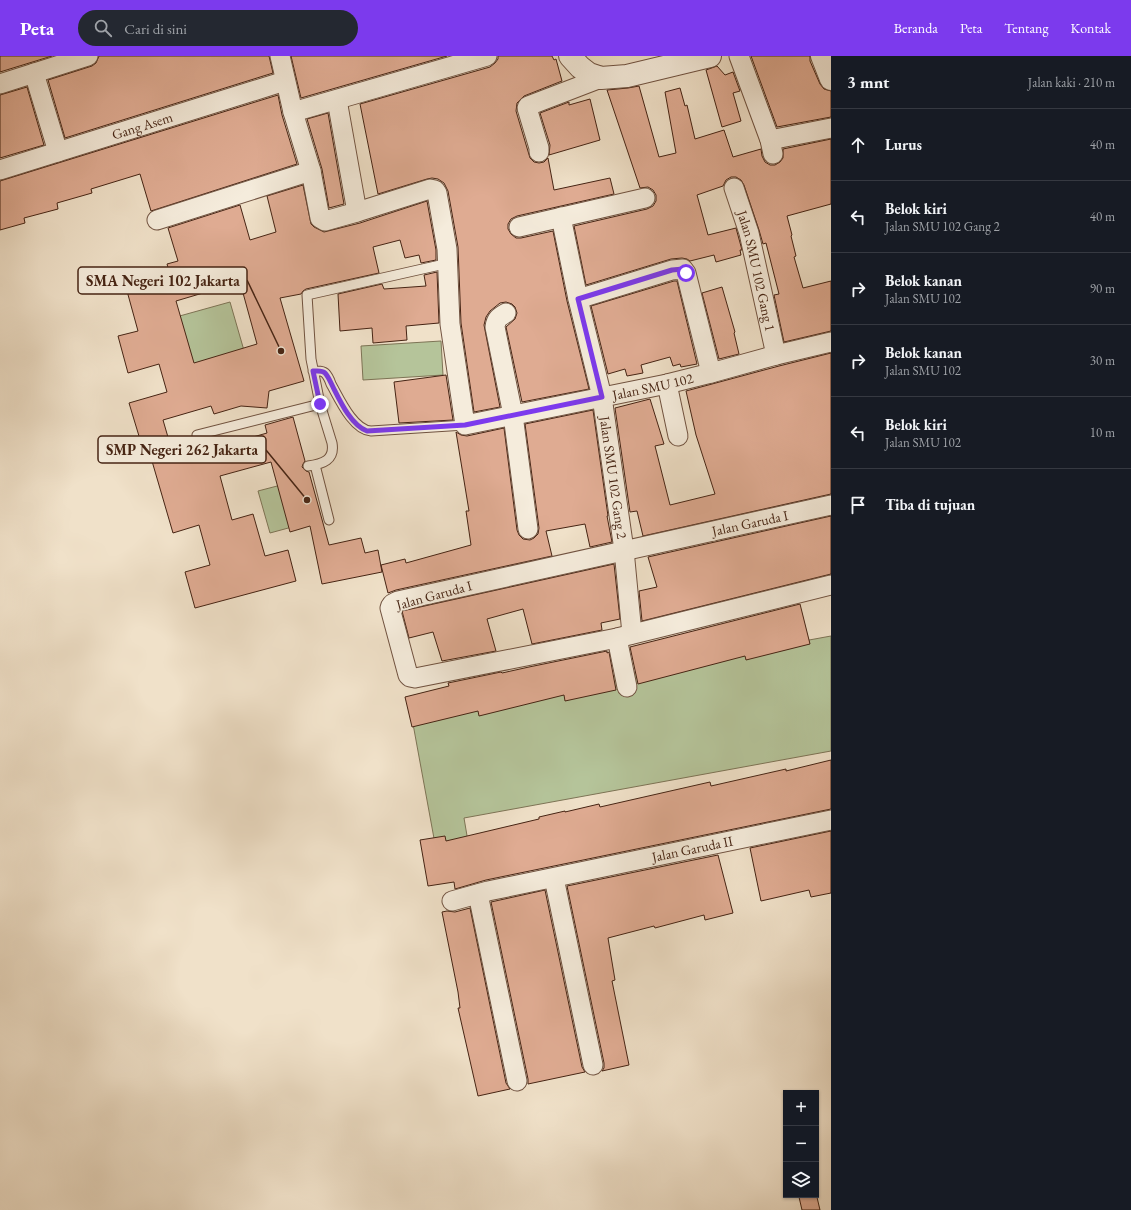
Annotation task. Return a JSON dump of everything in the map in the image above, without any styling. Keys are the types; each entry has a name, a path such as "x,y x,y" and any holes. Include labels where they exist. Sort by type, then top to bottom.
{"street":[{"path":"0,84 88,56"},
{"path":"280,56 293,112 311,171 320,218 325,221 430,189 435,190 438,193 449,263 450,324 465,425"},
{"path":"293,112 487,56"},
{"path":"570,56 589,74 601,78"},
{"path":"539,152 527,108 528,106 601,78 627,76 710,56"},
{"path":"739,56 771,147 831,128"},
{"path":"822,56 831,79"},
{"path":"34,73 58,152"},
{"name":"Gang Asem","path":"0,170 285,81"},
{"path":"337,100 357,212"},
{"path":"157,220 311,171"},
{"name":"Jalan SMU 102 Gang 1","path":"734,188 749,233 776,355"},
{"path":"519,226 561,218 644,198"},
{"name":"Jalan SMU 102 Gang 2","path":"561,218 578,299 602,397 624,550 627,687"},
{"path":"578,299 672,270 683,269 686,273 711,374"},
{"path":"506,313 499,316 495,327 513,415 528,529"},
{"name":"Jalan SMU 102","path":"465,425 668,384 831,342"},
{"path":"668,384 678,436"},
{"name":"Jalan Garuda I","path":"831,505 398,601 391,605 390,608 408,675 415,678 625,636 831,585"},
{"name":"Jalan Garuda II","path":"452,901 488,891 831,820"},
{"path":"554,878 593,1065"},
{"path":"478,894 517,1081"}],"lane":[{"path":"329,520 311,465 325,461 332,455 333,449 320,404 311,360 306,296 308,294 449,263"},
{"name":"Jalan SMU 102","path":"313,371 319,370 325,373 355,423 367,431 465,425"},
{"path":"197,435 320,404"}],"green space":[{"path":"230,302 245,354 190,369 176,317"},
{"path":"441,341 443,375 363,380 361,346"},
{"path":"281,485 292,527 270,533 258,491"},
{"path":"831,636 831,751 464,818 474,877 442,882 411,713"}],"building":[{"path":"0,56 52,56 0,72"},
{"path":"99,56 269,56 273,73 65,138 48,80 92,66 96,63"},
{"path":"291,56 447,56 301,98"},
{"path":"498,56 552,56 554,60 556,59 562,81 524,96 517,103 516,111 530,158 534,162 539,163 544,162 548,158 554,190 610,178 614,194 517,216 511,219 508,224 508,229 516,238 553,231 567,301 589,389 522,402 506,327 515,319 517,313 512,304 506,302 500,303 490,311 486,317 484,325 500,407 474,412 461,323 458,247 448,191 444,183 438,179 432,178 378,194 360,104 490,67 498,59"},
{"path":"751,56 810,56 810,61 820,84 824,89 831,91 831,117 777,127"},
{"path":"717,66 725,75 733,72 740,91 733,93 741,121 722,127 706,70"},
{"path":"639,86 659,157 676,153 665,92 680,88 685,106 687,105 695,139 724,130 733,157 761,149 765,162 770,165 775,165 783,158 783,149 831,139 831,204 787,216 796,256 794,257 803,288 831,281 831,331 784,342 774,295 779,294 766,243 763,244 744,185 741,180 736,177 731,177 726,180 723,186 697,195 708,235 736,228 742,250 740,250 741,255 716,262 714,255 690,261 682,258 671,259 586,285 574,226 647,209 653,206 656,201 656,195 653,190 648,187 640,188 607,90"},
{"path":"27,87 44,145 0,158 0,95"},
{"path":"278,95 282,115 297,164 151,211 140,174 91,189 92,193 57,203 58,209 24,218 25,223 0,230 0,181"},
{"path":"590,99 600,140 549,155 550,145 540,113 569,102 569,105"},
{"path":"328,113 344,204 329,208 322,169 307,119"},
{"path":"303,185 311,224 324,232 360,223 427,201 436,250 436,260 421,263 419,255 405,258 400,240 373,247 379,273 306,289 301,294 280,298 304,381 269,391 267,408 241,406 214,414 211,406 163,420 172,451 205,441 208,450 267,433 265,425 293,417 305,461 302,467 309,472 329,545 361,538 365,553 378,550 382,572 322,584 310,526 290,532 271,462 220,476 232,520 253,514 265,556 288,550 296,581 195,608 185,572 210,565 199,525 173,533 147,444 142,446 129,403 167,392 159,364 128,373 118,336 138,331 127,291 171,278 167,264 178,261 168,228 240,205 250,240 276,232 267,196","holes":["240,282 257,344 194,363 176,301"]},
{"path":"437,272 439,323 406,326 407,340 373,343 372,328 340,331 338,294 382,284 384,289 426,286 424,275"},
{"path":"677,281 697,364 681,367 680,364 673,366 670,357 641,365 643,373 627,376 625,369 608,374 591,306"},
{"path":"722,287 735,332 739,354 719,359 702,293"},
{"path":"831,353 831,494 643,536 637,511 630,512 615,408 650,399 664,444 655,446 670,505 715,494 696,435 686,391"},
{"path":"446,375 453,420 399,423 394,382"},
{"path":"593,410 607,516 612,542 590,547 585,524 546,531 552,556 388,593 381,565 405,559 406,563 471,545 466,511 469,511 456,432 467,436 504,428 517,530 523,539 530,540 538,534 539,528 525,424"},
{"path":"831,516 831,574 642,621 639,591 657,587 648,557"},
{"path":"614,564 620,619 601,623 602,630 532,644 523,609 487,619 496,651 442,661 433,632 409,638 402,611"},
{"path":"800,604 810,644 746,660 745,656 638,684 630,647"},
{"path":"607,651 607,653 609,652 616,690 565,701 564,695 479,716 478,711 412,727 405,697 449,686 448,683"},
{"path":"831,760 831,809 486,880 455,889 454,882 428,886 420,840 445,836 446,841 539,819 539,817 565,811 599,804 600,807 710,782 711,786 786,769 786,771"},
{"path":"831,831 831,893 811,897 809,890 761,901 750,848"},
{"path":"718,855 733,913 705,920 704,915 655,928 654,926 608,938 615,980 612,981 629,1065 602,1071 604,1068 604,1063 567,886"},
{"path":"545,890 582,1067 585,1072 528,1084 491,902"},
{"path":"470,908 506,1083 510,1089 478,1096 458,1008 460,1008 458,992 442,912 455,912"},
{"path":"799,1198 817,1198 820,1210 802,1210"}],"place":[{"name":"SMA Negeri 102 Jakarta","path":"281,351"},
{"name":"SMP Negeri 262 Jakarta","path":"307,500"}],"route":[{"path":"320,404 313,371 319,370 325,373 328,377 355,423 367,431 465,425 602,397 578,299 672,270 683,269 686,273"}]}
